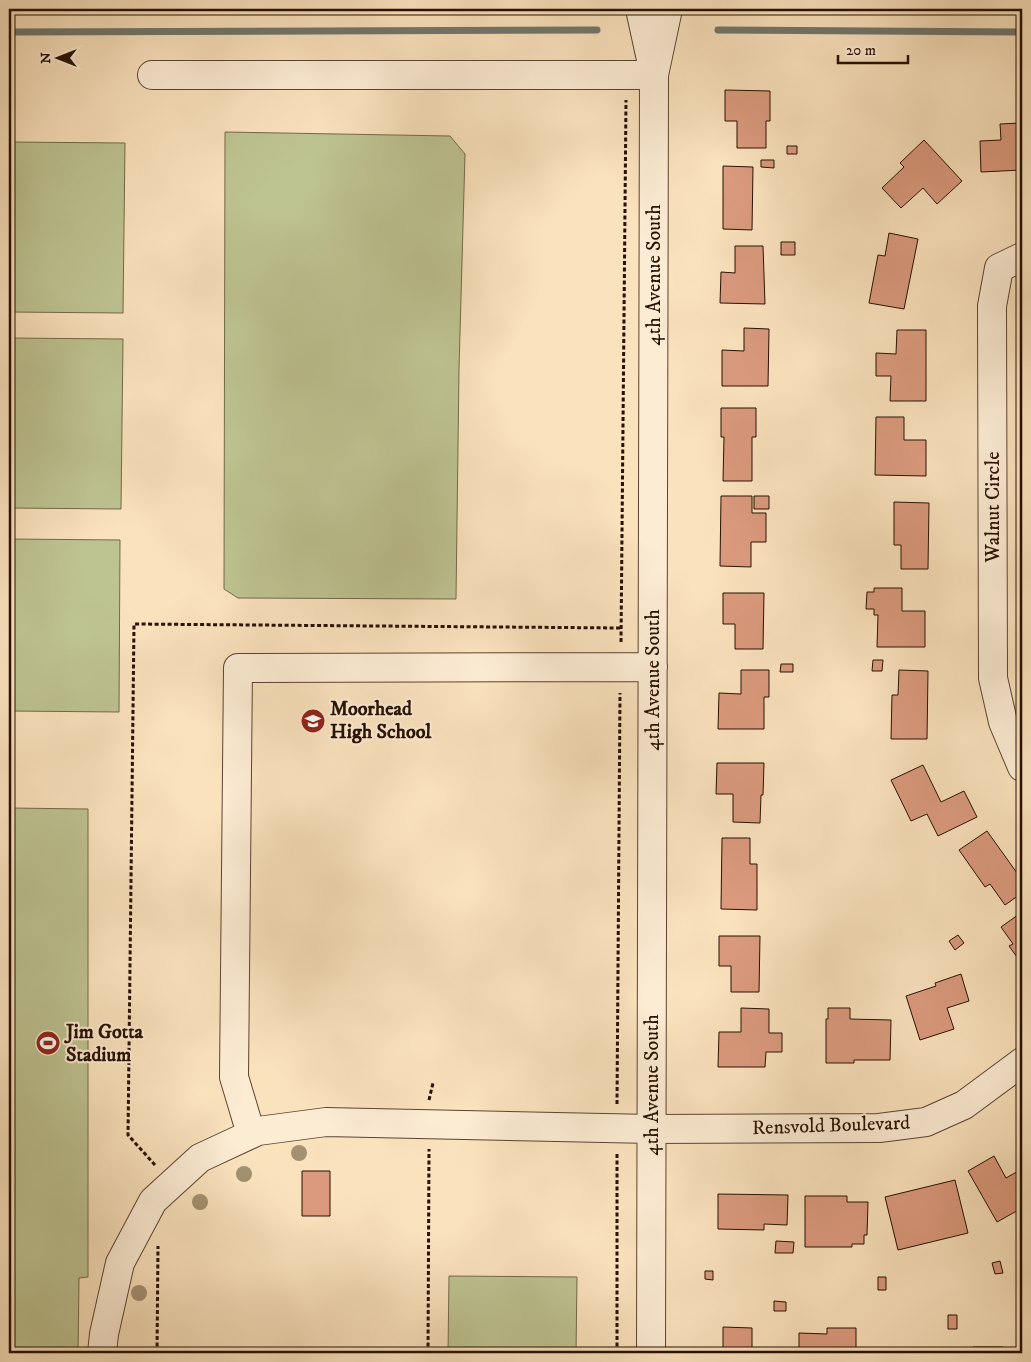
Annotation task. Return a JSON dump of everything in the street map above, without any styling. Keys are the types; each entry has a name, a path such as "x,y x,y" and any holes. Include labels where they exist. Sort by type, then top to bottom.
{"street":[{"path":"152,75 654,75 640,9"},
{"name":"4th Avenue South","path":"651,1353 654,75 668,9"},
{"name":"Walnut Circle","path":"1022,257 999,268 992,306 992,413 993,678 1003,722 1022,767"},
{"path":"250,1134 234,1078 238,668 653,667"},
{"name":"Rensvold Boulevard","path":"102,1353 104,1334 120,1263 153,1201 200,1158 258,1131 326,1122 652,1129 879,1128 926,1122 964,1105 1022,1062"}],"path":[{"path":"428,1353 429,1101 434,1083"},
{"path":"157,1353 158,1243"}],"green space":[{"path":"225,132 450,136 465,154 459,369 456,599 238,598 224,589"},
{"path":"9,142 125,143 123,313 9,312"},
{"path":"9,338 123,339 121,509 9,508"},
{"path":"9,539 120,540 119,712 9,711"},
{"name":"Jim Gotta Stadium","path":"9,808 88,809 88,1277 79,1278 78,1353 9,1353"},
{"path":"449,1276 577,1277 576,1353 448,1353"}],"building":[{"path":"725,90 770,91 770,121 766,121 766,148 737,148 737,121 725,121"},
{"path":"1021,123 1022,170 981,172 980,141 1001,140 1000,124"},
{"path":"924,140 962,181 937,204 923,188 901,208 882,188 904,167 900,163"},
{"path":"787,146 797,146 797,154 787,154"},
{"path":"761,160 774,160 774,168 761,167"},
{"path":"723,166 753,167 752,230 723,229"},
{"path":"889,233 918,239 904,309 869,303 878,255 885,256"},
{"path":"781,242 795,242 795,255 781,255"},
{"path":"735,246 763,246 765,304 720,303 721,272 735,273"},
{"path":"744,328 769,329 768,386 722,386 722,350 744,351"},
{"path":"897,330 926,330 926,401 890,401 891,376 876,376 876,353 896,354"},
{"path":"721,408 756,408 756,437 752,437 752,481 723,481 724,437 721,437"},
{"path":"876,417 904,417 904,440 926,440 926,476 875,475"},
{"path":"721,496 752,496 752,513 766,513 766,542 751,542 751,567 720,566"},
{"path":"754,496 769,496 769,509 754,509"},
{"path":"894,502 929,503 928,569 901,569 901,545 894,545"},
{"path":"874,588 902,588 902,611 925,611 925,647 877,647 878,615 874,615 874,609 866,609 867,592 874,592"},
{"path":"723,593 764,593 763,649 735,649 735,624 723,624"},
{"path":"873,660 883,660 882,671 872,671"},
{"path":"781,664 793,664 793,672 780,672"},
{"path":"741,670 769,670 769,697 764,697 764,729 718,729 719,693 741,694"},
{"path":"899,670 928,671 927,739 891,739 892,695 898,695"},
{"path":"717,763 764,763 760,823 733,822 733,794 716,794"},
{"path":"923,765 941,802 964,791 977,817 938,836 927,814 911,821 891,780"},
{"path":"987,831 1022,880 1022,893 1005,905 990,884 985,887 959,850"},
{"path":"722,838 750,838 750,864 757,864 757,910 721,909"},
{"path":"1022,912 1022,964 1009,946 1013,944 1001,927"},
{"path":"958,935 964,943 955,950 949,941"},
{"path":"719,936 760,936 759,992 731,992 731,966 719,966"},
{"path":"961,974 969,1001 947,1008 954,1029 920,1040 906,996 936,986 935,983"},
{"path":"741,1008 769,1009 769,1033 782,1033 782,1052 766,1052 765,1067 718,1067 719,1032 741,1032"},
{"path":"828,1008 850,1008 850,1019 891,1020 890,1060 854,1060 854,1063 826,1063 826,1019 828,1019"},
{"path":"994,1156 1006,1178 1022,1169 1022,1208 997,1222 968,1171"},
{"path":"302,1171 330,1171 330,1216 302,1216"},
{"path":"955,1180 968,1233 898,1250 885,1197"},
{"path":"718,1194 788,1195 787,1225 764,1224 764,1230 718,1229"},
{"path":"805,1196 847,1196 847,1202 868,1202 867,1235 864,1235 864,1244 852,1244 852,1247 805,1247"},
{"path":"776,1241 794,1242 793,1253 775,1253"},
{"path":"1000,1261 1003,1273 995,1274 992,1263"},
{"path":"705,1271 713,1271 713,1280 705,1279"},
{"path":"878,1277 886,1277 886,1290 878,1290"},
{"path":"774,1301 786,1302 786,1311 774,1311"},
{"path":"948,1315 957,1315 957,1329 948,1329"},
{"path":"723,1327 752,1328 752,1353 718,1353 718,1348 723,1348"},
{"path":"827,1328 856,1328 856,1353 799,1353 799,1333 827,1334"},
{"path":"973,1347 1003,1347 1003,1353 972,1353"}],"waterway":[{"path":"9,32 597,30"},
{"path":"718,30 1022,32"}],"place":[{"name":"Moorhead High School","path":"313,721"},
{"name":"Jim Gotta Stadium","path":"48,1043"}]}
